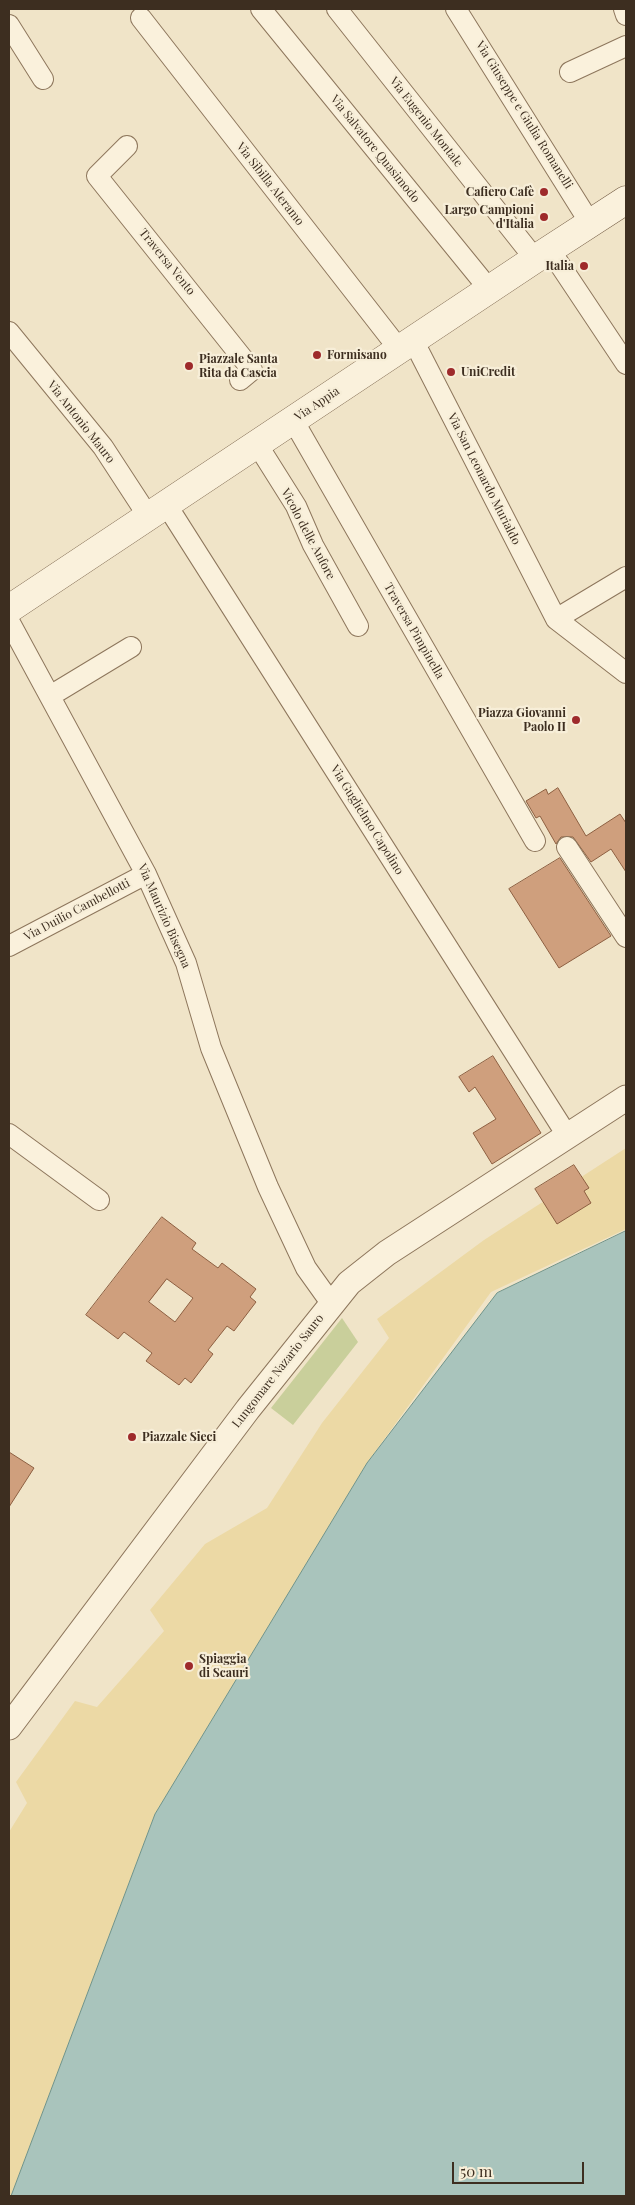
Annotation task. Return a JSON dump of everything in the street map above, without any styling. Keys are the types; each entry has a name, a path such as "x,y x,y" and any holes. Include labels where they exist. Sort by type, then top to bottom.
{"main road":[{"name":"Via Appia","path":"9,609 406,344 626,200"}],"street":[{"name":"Via Salvatore Quasimodo","path":"261,9 489,289"},
{"name":"Via Eugenio Montale","path":"337,9 542,254 626,364"},
{"name":"Via Giuseppe e Giulia Romanelli","path":"456,9 590,223"},
{"path":"624,9 626,15"},
{"name":"Via Sibilla Aleramo","path":"141,18 406,344"},
{"path":"9,25 43,79"},
{"path":"570,72 626,46"},
{"name":"Traversa Vento","path":"127,146 97,176 252,370 240,380"},
{"name":"Via Antonio Mauro","path":"9,332 157,510"},
{"name":"Via San Leonardo Murialdo","path":"406,344 556,619"},
{"name":"Traversa Pimpinella","path":"293,420 535,841"},
{"name":"Vicolo delle Anfore","path":"257,444 296,506 313,545 358,626"},
{"name":"Via Guglielmo Capolino","path":"157,510 568,1137"},
{"path":"626,578 556,619 626,673"},
{"name":"Via Maurizio Bisegna","path":"9,621 146,874 186,963 211,1048 268,1187 306,1268 332,1304"},
{"path":"50,696 131,646"},
{"path":"567,847 626,937"},
{"name":"Via Duilio Cambellotti","path":"9,946 146,874"},
{"name":"Lungomare Nazario Sauro","path":"9,1727 238,1422 349,1283 387,1253 626,1098"},
{"path":"9,1134 99,1200"}],"green space":[{"path":"342,1318 358,1342 293,1425 271,1408"}],"sand":[{"name":"Spiaggia di Scauri","path":"626,1148 626,1229 491,1292 367,1463 155,1814 11,2196 9,2196 9,1832 27,1803 16,1782 75,1701 97,1707 164,1631 150,1610 205,1544 267,1508 322,1423 389,1338 377,1319 484,1240"}],"water":[{"path":"626,1231 626,2196 11,2196 155,1814 367,1463 497,1293"}],"building":[{"path":"558,788 586,836 620,814 626,823 626,872 611,849 591,862 573,837 561,837 556,844 540,816 536,818 526,801 546,789 548,794"},
{"path":"560,858 611,936 559,968 509,889"},
{"path":"493,1056 541,1133 492,1164 473,1133 496,1119 475,1087 469,1092 459,1077"},
{"path":"574,1165 589,1188 584,1191 591,1203 557,1224 535,1189"},
{"path":"162,1217 196,1243 192,1249 218,1268 222,1263 256,1289 250,1297 256,1302 234,1331 227,1326 208,1350 213,1354 191,1383 185,1378 179,1385 146,1361 152,1353 124,1332 118,1339 86,1315","holes":["167,1279 193,1298 175,1322 149,1302"]},
{"path":"9,1452 34,1468 9,1507"}],"place":[{"name":"Cafiero Cafè","path":"544,192"},
{"name":"Largo Campioni d'Italia","path":"544,217"},
{"name":"Italia","path":"584,266"},
{"name":"Formisano","path":"317,355"},
{"name":"Piazzale Santa Rita da Cascia","path":"189,366"},
{"name":"UniCredit","path":"451,372"},
{"name":"Piazza Giovanni Paolo II","path":"576,720"},
{"name":"Piazzale Sieci","path":"132,1437"},
{"name":"Spiaggia di Scauri","path":"189,1666"}]}
